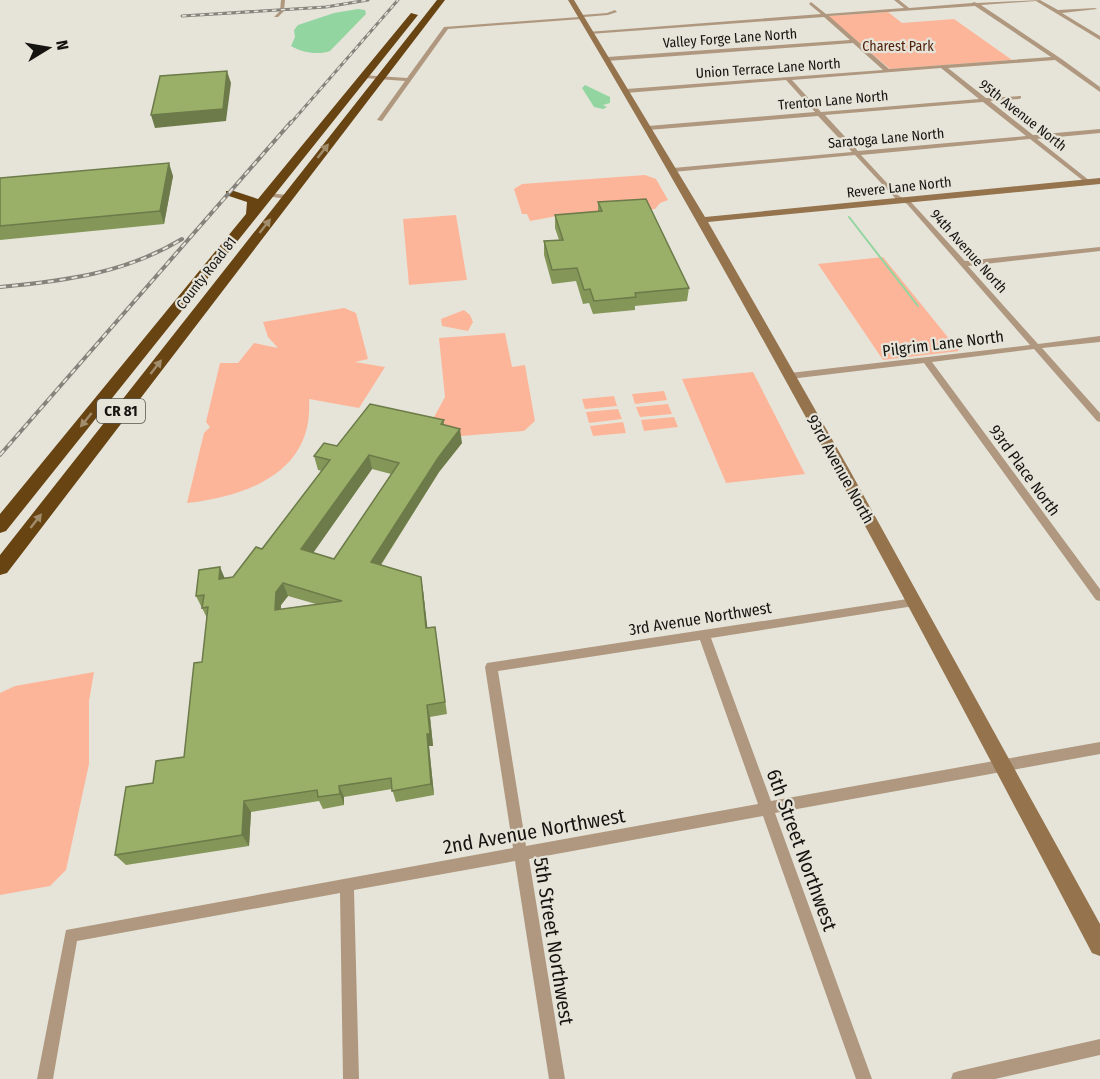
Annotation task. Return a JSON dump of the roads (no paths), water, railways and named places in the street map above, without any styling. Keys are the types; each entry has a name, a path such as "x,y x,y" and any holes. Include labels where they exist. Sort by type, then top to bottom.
{"highway":[{"name":"County Road 81","path":"0,568 441,0"},
{"name":"County Road 81","path":"0,526 422,5"},
{"path":"252,214 254,206 251,198 230,193 268,195"}],"street":[{"path":"276,16 282,11 283,0"},
{"name":"93rd Avenue North","path":"571,0 673,170 790,376 1100,945"},
{"path":"896,0 908,9"},
{"path":"969,0 1100,90"},
{"path":"590,32 1037,0 1099,37"},
{"path":"811,3 888,71"},
{"path":"1057,12 1095,9"},
{"path":"380,120 446,28 581,17 615,11"},
{"name":"Valley Forge Lane North","path":"607,59 854,41"},
{"name":"Union Terrace Lane North","path":"626,92 1056,58"},
{"name":"95th Avenue North","path":"943,67 1031,137 1096,182"},
{"path":"364,76 409,80"},
{"name":"94th Avenue North","path":"788,79 897,196 909,203 1100,419"},
{"name":"Trenton Lane North","path":"648,128 1019,97"},
{"name":"Saratoga Lane North","path":"673,170 1100,131"},
{"name":"Revere Lane North","path":"702,220 1096,182"},
{"path":"268,195 287,198"},
{"path":"962,264 1100,249"},
{"name":"Pilgrim Lane North","path":"790,376 1100,339"},
{"name":"93rd Place North","path":"926,360 1100,597"},
{"name":"3rd Avenue Northwest","path":"491,667 914,602"},
{"name":"6th Street Northwest","path":"704,634 864,1079"},
{"name":"5th Street Northwest","path":"491,667 557,1079"},
{"name":"2nd Avenue Northwest","path":"43,1078 71,935 1100,748"},
{"path":"347,886 351,1079"},
{"path":"958,1079 1100,1047"}],"waterway":[{"path":"849,217 918,306"}],"railway":[{"path":"182,16 326,7 368,0"},
{"path":"290,124 398,0"},
{"path":"0,455 291,122"},
{"path":"0,287 48,282 117,268 161,251 182,239"}],"park label":[{"name":"Charest Park","path":"898,46"}]}
